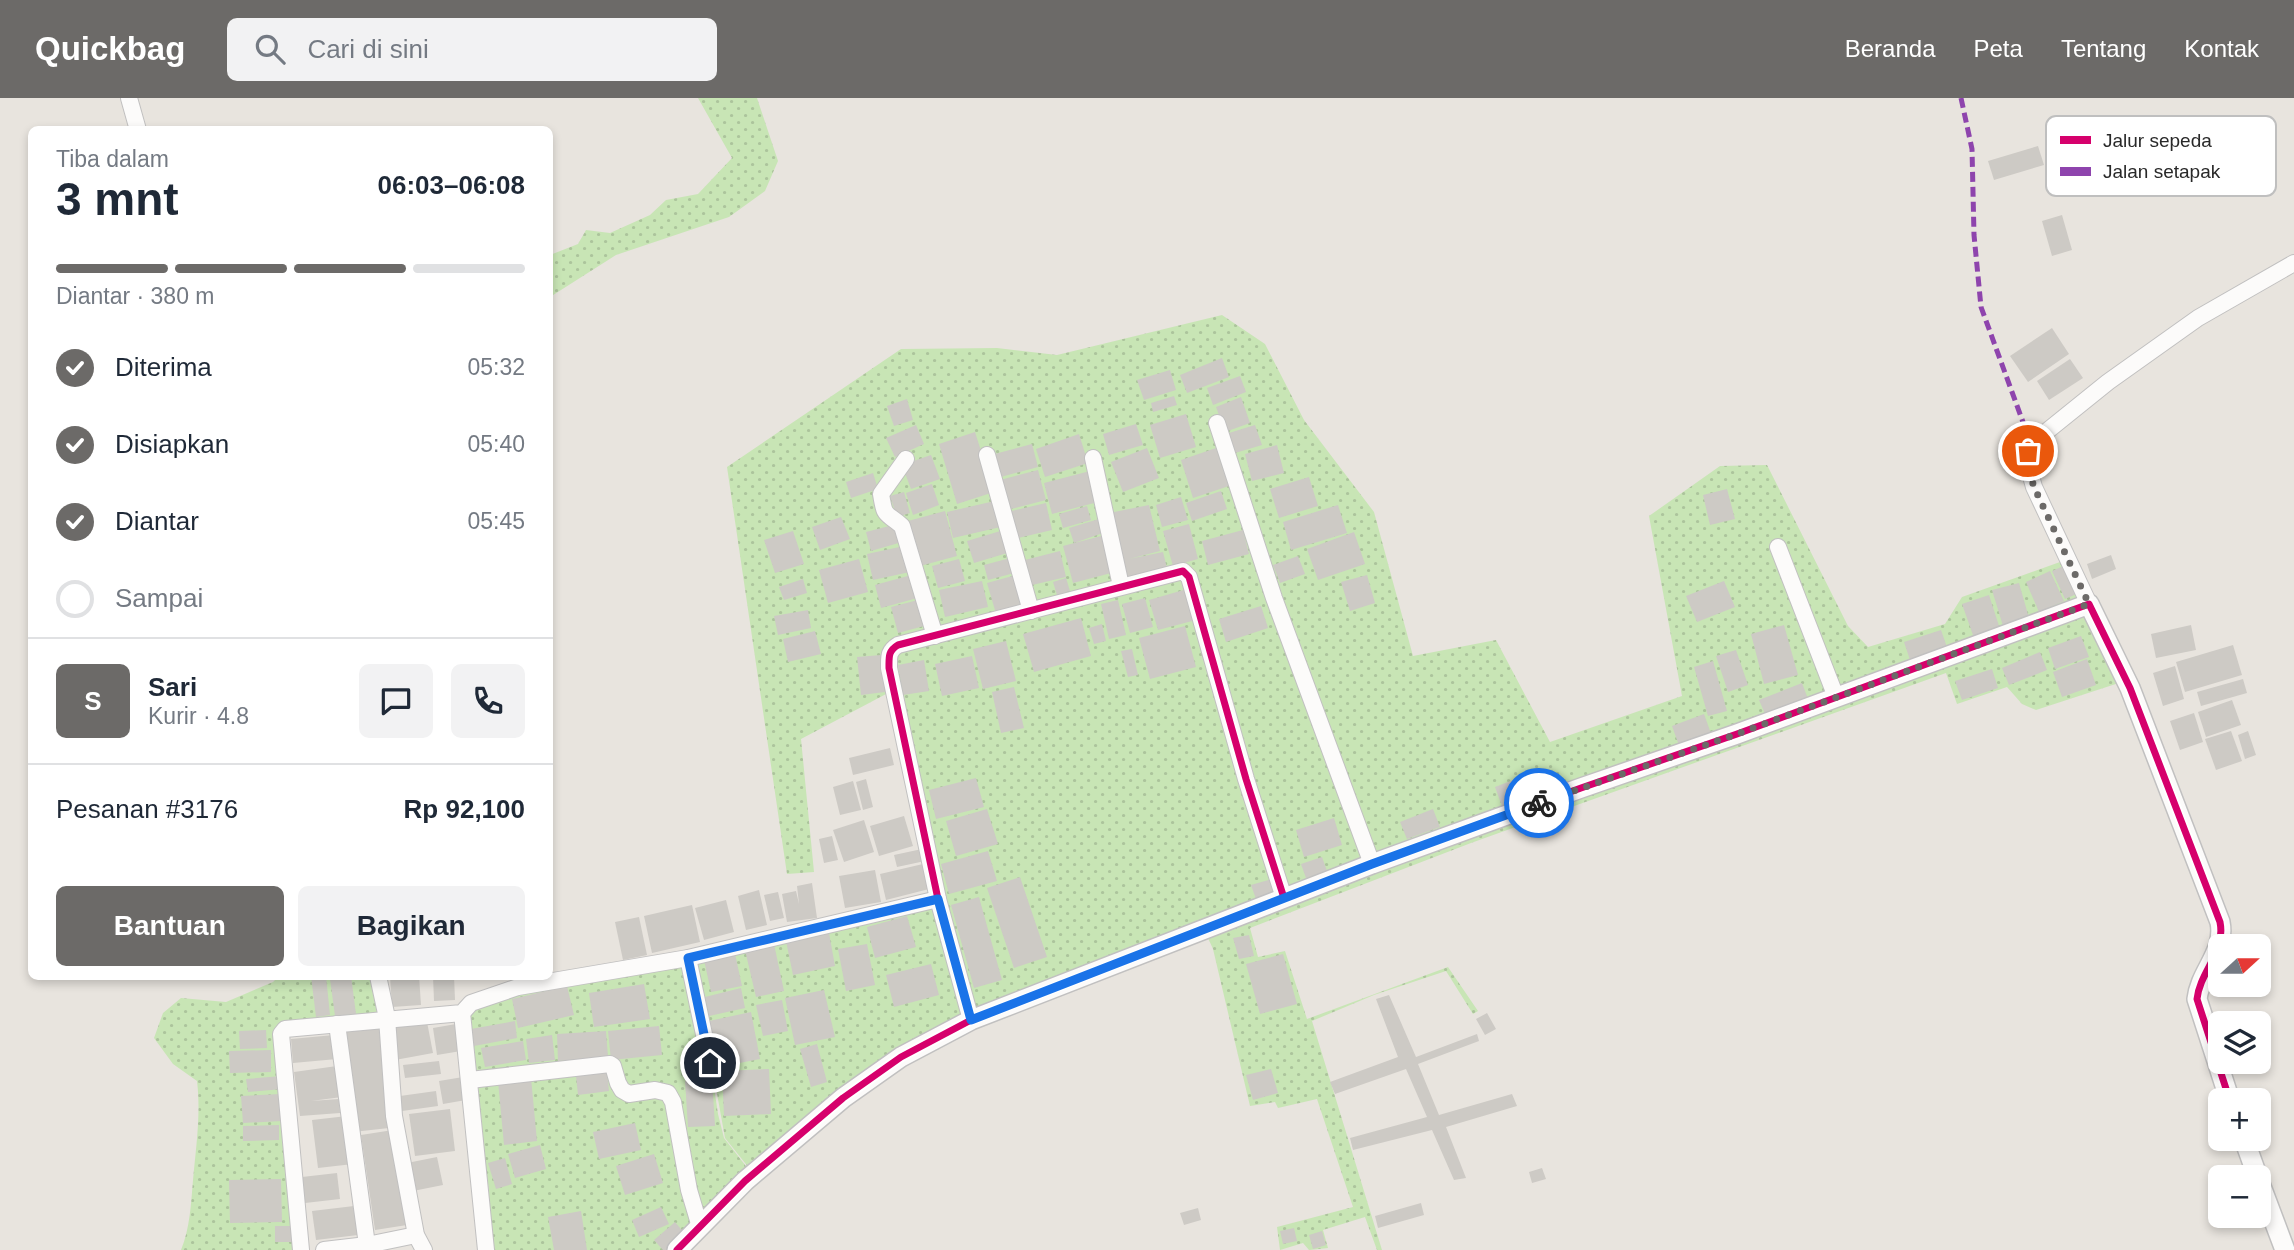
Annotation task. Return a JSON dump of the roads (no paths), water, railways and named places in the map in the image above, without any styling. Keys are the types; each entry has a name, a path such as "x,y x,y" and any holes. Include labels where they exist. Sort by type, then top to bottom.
{"street":[{"path":"129,98 137,126"},
{"path":"2226,1088 2197,999 2198,990 2220,948 2220,922 2130,688 2034,487 2028,467 2028,451 2031,444 2108,382 2198,318 2294,263"},
{"path":"1217,423 1274,598 1372,864"},
{"path":"987,455 1031,611"},
{"path":"1093,458 1121,586"},
{"path":"906,459 881,494 885,513 902,526 936,636"},
{"path":"1777,548 1836,697"},
{"path":"971,1020 938,899 889,668 889,655 892,648 898,645 1179,570 1189,578 1246,779 1284,898"},
{"path":"677,1250 746,1181 842,1098 901,1057 971,1020 1372,864 2089,604"},
{"path":"301,1250 281,1034 285,1029 462,1013 471,1003 518,988 688,958 938,899"},
{"path":"688,958 710,1063"},
{"path":"379,980 387,1018 394,1116 416,1235 424,1250"},
{"path":"462,1013 486,1250"},
{"path":"337,1024 367,1245"},
{"path":"470,1080 603,1064 613,1066 622,1090 629,1094 655,1090 668,1093 673,1102 687,1181 700,1227"},
{"path":"2271,1212 2285,1250"},
{"path":"324,1250 416,1235"}]}
